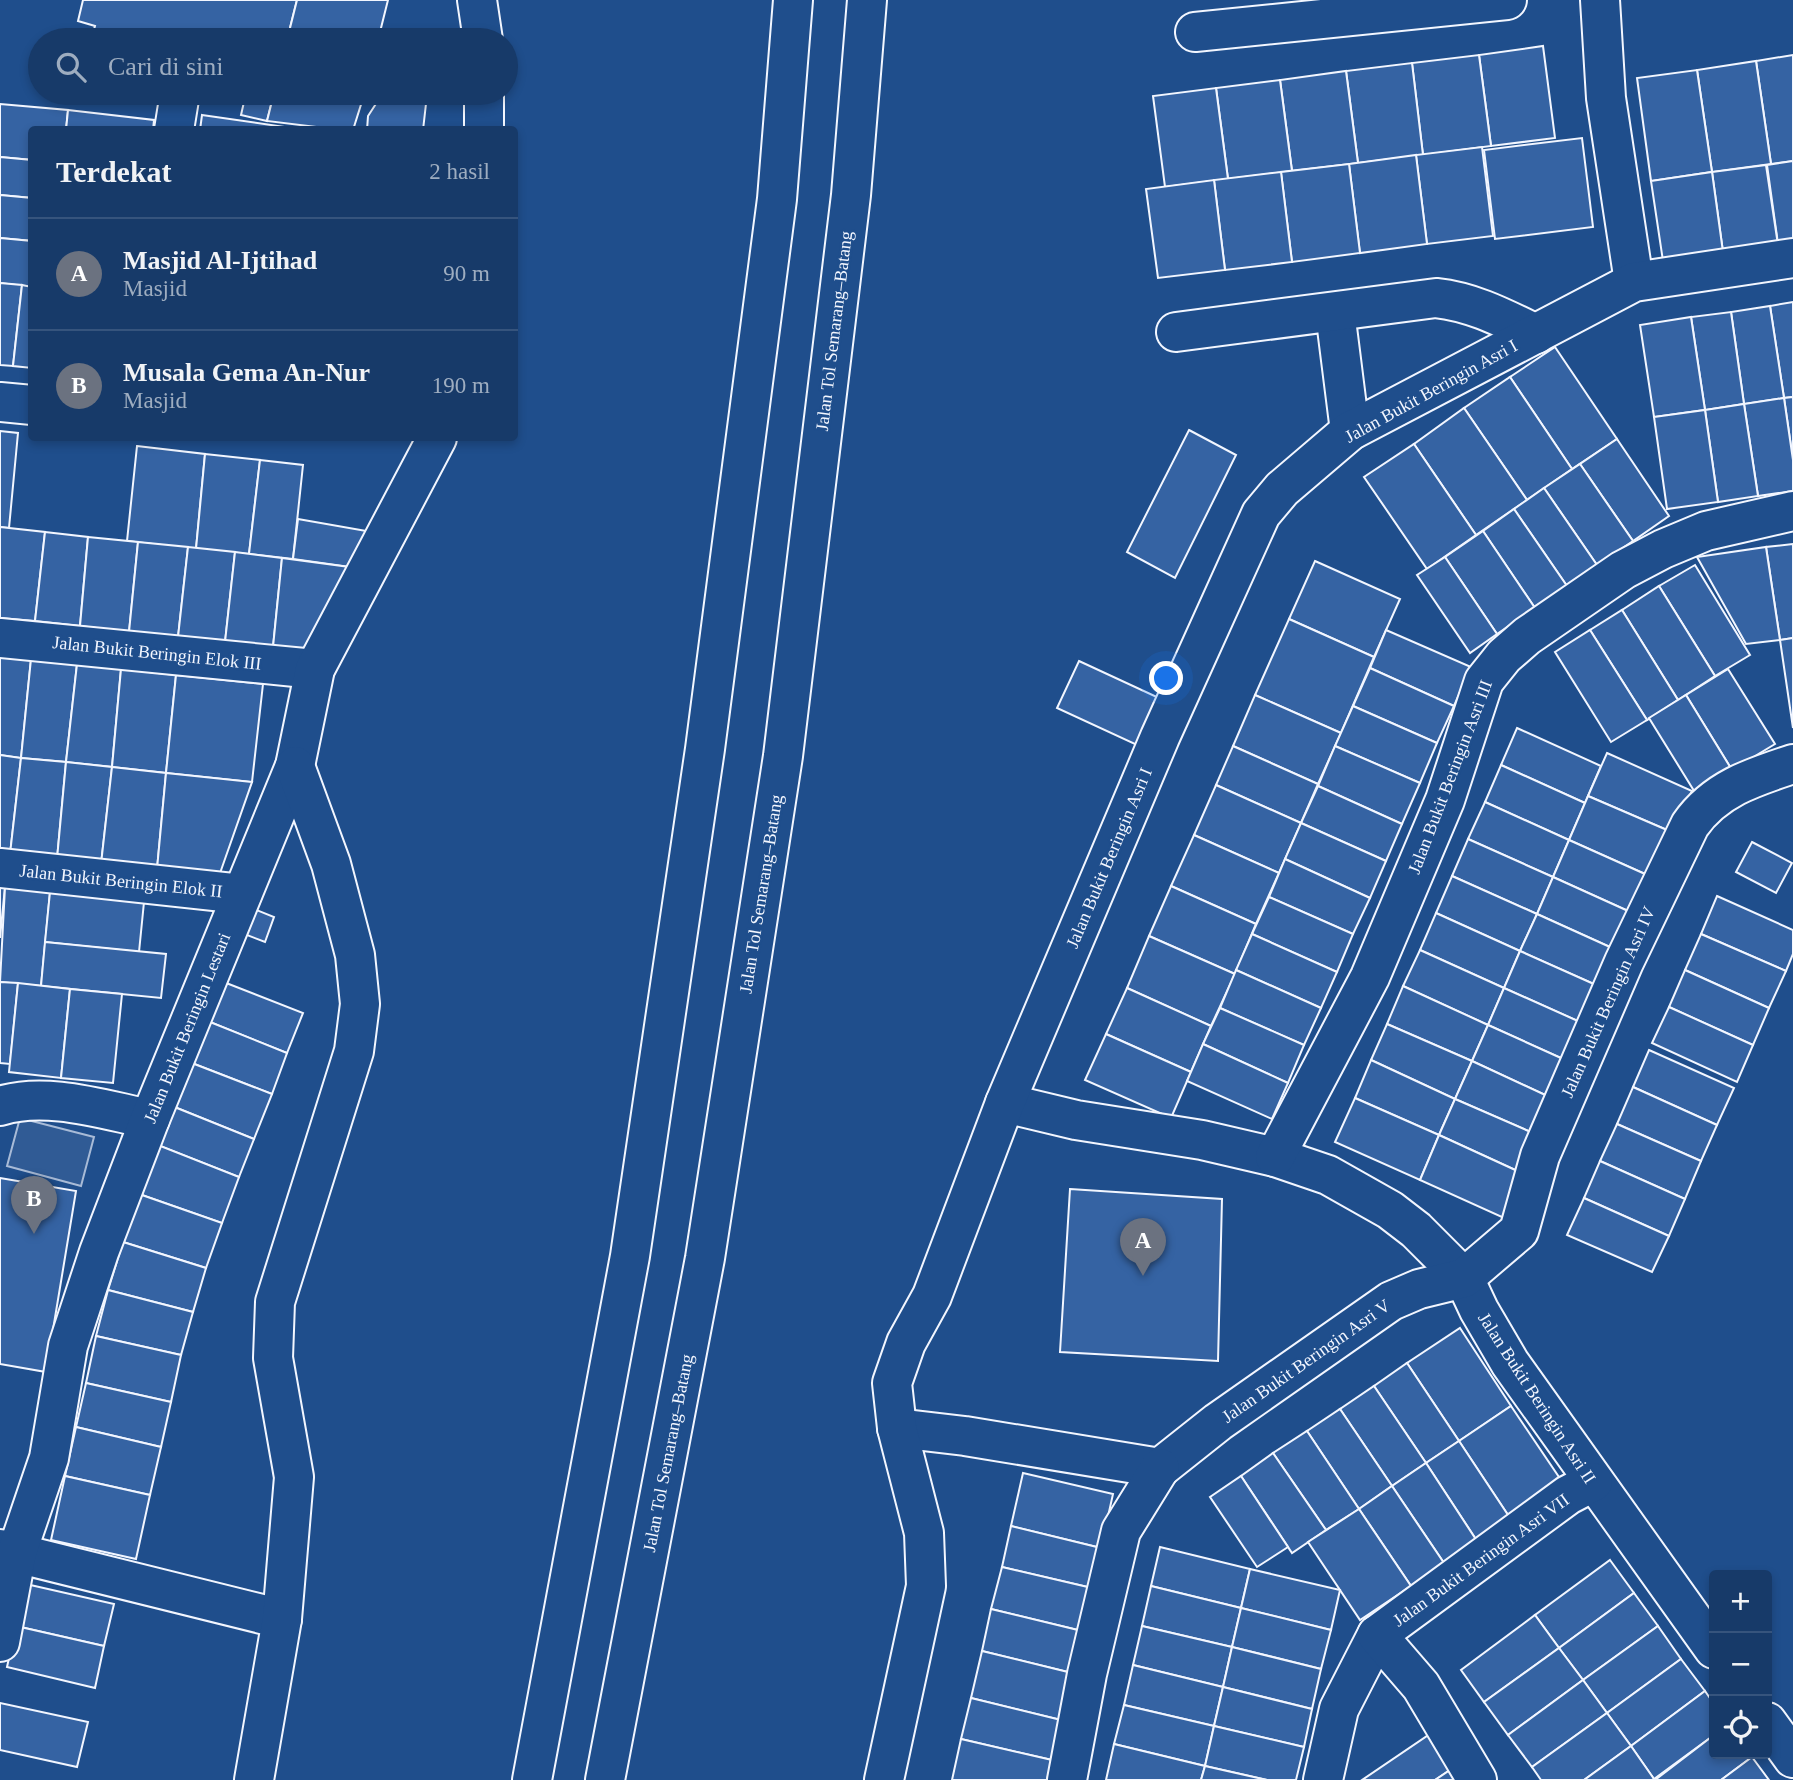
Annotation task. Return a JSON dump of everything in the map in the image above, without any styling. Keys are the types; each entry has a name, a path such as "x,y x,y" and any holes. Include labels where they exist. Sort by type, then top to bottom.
{"main road":[{"path":"477,0 480,28"},
{"path":"532,1780 629,1256 703,763 777,199 793,0"},
{"name":"Jalan Tol Semarang–Batang","path":"605,1780 705,1258 783,756 851,195 867,0"},
{"path":"1600,0 1605,98 1634,282"},
{"path":"1195,32 1488,1"},
{"path":"175,126 178,105"},
{"path":"484,105 484,126"},
{"name":"Jalan Bukit Beringin Asri I","path":"884,1780 926,1587 924,1533 897,1428 892,1383 906,1343 932,1296 1005,1103 1160,737 1255,525 1282,489 1350,431 1634,282 1793,258"},
{"path":"1176,332 1436,298 1461,301 1536,334"},
{"path":"1335,312 1350,431"},
{"path":"0,402 28,405"},
{"name":"Jalan Bukit Beringin Lestari","path":"0,1642 8,1551 49,1458 68,1346 100,1252 150,1119 295,766 315,669 435,441"},
{"name":"Jalan Bukit Beringin Asri III","path":"1275,1157 1370,977 1445,800 1484,681 1504,656 1527,636 1623,570 1663,549 1706,531 1793,511"},
{"name":"Jalan Bukit Beringin Elok III","path":"0,638 315,669"},
{"name":"Jalan Bukit Beringin Asri IV","path":"1464,1278 1519,1231 1540,1156 1624,962 1690,825 1703,807 1724,790 1793,764"},
{"path":"254,1780 282,1619 295,1477 273,1358 275,1302 354,1051 360,1004 355,956 331,864 295,766"},
{"name":"Jalan Bukit Beringin Elok II","path":"0,869 242,894"},
{"path":"0,1106 19,1101 77,1104 150,1119"},
{"name":"Jalan Bukit Beringin Asri II","path":"1005,1103 1076,1120 1202,1140 1275,1157 1328,1175 1390,1210 1416,1230 1464,1278 1479,1311 1510,1363 1592,1482 1709,1642"},
{"name":"Jalan Bukit Beringin Asri V","path":"1067,1780 1087,1674 1121,1531 1160,1468 1218,1422 1391,1301 1419,1289 1464,1278"},
{"path":"897,1428 965,1436 1160,1468"},
{"name":"Jalan Bukit Beringin Asri VII","path":"1477,1780 1421,1686 1377,1635 1568,1496 1592,1482"},
{"path":"8,1551 282,1619"},
{"path":"1323,1780 1339,1710 1377,1635"},
{"path":"1772,1729 1793,1758"}],"shaded area":[{"path":"20,1118 94,1137 81,1186 7,1166"}],"building":[{"path":"83,0 297,0 290,28 94,28 78,21"},
{"path":"297,0 388,0 381,28 290,28"},
{"path":"1543,46 1555,138 1491,146 1479,55"},
{"path":"1479,55 1491,146 1423,155 1412,63"},
{"path":"1793,55 1793,161 1771,164 1756,61"},
{"path":"1756,61 1771,164 1712,172 1697,70"},
{"path":"1412,63 1423,155 1358,163 1346,71"},
{"path":"1697,70 1712,172 1651,181 1637,78"},
{"path":"1346,71 1358,163 1292,171 1280,80"},
{"path":"1280,80 1292,171 1228,179 1216,88"},
{"path":"1216,88 1228,179 1165,187 1153,96"},
{"path":"0,104 68,110 66,126 28,126 28,160 0,157"},
{"path":"243,105 271,105 267,121 241,115"},
{"path":"271,105 361,105 354,126 308,126 267,121"},
{"path":"375,105 426,105 423,126 367,126 368,116"},
{"path":"68,110 154,120 153,126 66,126"},
{"path":"202,115 278,126 201,126"},
{"path":"1582,138 1593,227 1495,239 1484,150"},
{"path":"1482,147 1493,236 1427,244 1416,155"},
{"path":"1416,155 1427,244 1360,253 1349,164"},
{"path":"0,157 28,160 28,198 0,195"},
{"path":"1793,161 1793,242 1778,244 1767,165"},
{"path":"1349,164 1360,253 1292,262 1281,172"},
{"path":"1766,165 1778,245 1723,252 1712,172"},
{"path":"1281,172 1292,262 1225,270 1214,180"},
{"path":"1712,172 1723,252 1663,261 1651,181"},
{"path":"1214,180 1225,270 1158,278 1146,189"},
{"path":"0,195 28,198 28,241 0,238"},
{"path":"0,238 28,241 28,286 0,283"},
{"path":"0,283 22,285 13,366 0,365"},
{"path":"22,285 28,286 28,368 13,366"},
{"path":"1793,302 1793,397 1784,398 1770,306"},
{"path":"1770,306 1784,398 1744,404 1731,312"},
{"path":"1731,312 1744,404 1705,410 1691,317"},
{"path":"1691,317 1705,410 1654,417 1640,325"},
{"path":"1555,347 1617,439 1572,469 1510,377"},
{"path":"1510,377 1572,469 1527,500 1464,408"},
{"path":"1793,397 1793,460 1784,398"},
{"path":"1784,398 1793,460 1793,491 1758,496 1744,404"},
{"path":"1744,404 1758,496 1718,502 1705,410"},
{"path":"1464,408 1527,500 1476,535 1414,444"},
{"path":"1705,410 1718,502 1667,509 1654,417"},
{"path":"1189,430 1236,455 1175,578 1127,552"},
{"path":"0,431 18,433 9,528 0,527"},
{"path":"1617,439 1669,516 1633,541 1580,464"},
{"path":"1414,444 1476,535 1427,569 1364,477"},
{"path":"137,446 205,454 196,549 127,541"},
{"path":"205,454 260,460 249,554 196,549"},
{"path":"260,460 303,465 293,559 249,554"},
{"path":"1580,464 1633,541 1597,565 1544,488"},
{"path":"1544,488 1597,565 1567,586 1514,509"},
{"path":"1514,509 1567,586 1535,608 1483,531"},
{"path":"298,519 372,532 357,568 293,559"},
{"path":"0,527 45,532 35,621 0,618"},
{"path":"1483,531 1535,608 1497,634 1445,557"},
{"path":"45,532 88,537 80,626 35,621"},
{"path":"88,537 138,542 129,632 80,626"},
{"path":"138,542 188,547 178,637 129,632"},
{"path":"1793,544 1793,638 1780,640 1766,547"},
{"path":"188,547 235,552 225,642 178,637"},
{"path":"1766,547 1780,640 1746,644 1697,557"},
{"path":"235,552 282,558 273,647 225,642"},
{"path":"1445,557 1497,634 1470,653 1417,575"},
{"path":"282,558 357,568 322,653 273,647"},
{"path":"1315,561 1400,599 1374,657 1289,619"},
{"path":"1695,565 1750,655 1715,676 1659,586"},
{"path":"1659,586 1715,676 1678,700 1622,610"},
{"path":"1622,610 1678,700 1647,720 1590,630"},
{"path":"1289,619 1374,657 1341,733 1255,695"},
{"path":"1386,630 1471,667 1454,706 1370,668"},
{"path":"1590,630 1647,720 1611,742 1555,652"},
{"path":"1793,638 1793,728 1780,640"},
{"path":"0,656 31,659 21,758 0,755"},
{"path":"31,659 77,664 66,762 21,758"},
{"path":"1079,661 1159,698 1137,745 1057,708"},
{"path":"77,664 121,669 112,767 66,762"},
{"path":"1370,668 1454,706 1437,743 1353,706"},
{"path":"121,669 176,675 166,773 112,767"},
{"path":"1728,669 1775,744 1732,770 1686,695"},
{"path":"176,675 263,684 252,782 166,773"},
{"path":"1255,695 1341,733 1318,784 1233,746"},
{"path":"1686,695 1732,770 1696,794 1649,718"},
{"path":"1353,706 1437,743 1420,783 1335,746"},
{"path":"1517,728 1601,766 1585,803 1501,765"},
{"path":"1233,746 1318,784 1301,823 1216,785"},
{"path":"1335,746 1420,783 1402,824 1318,786"},
{"path":"1607,753 1692,791 1674,833 1588,796"},
{"path":"0,755 21,758 10,854 0,853"},
{"path":"21,758 66,762 57,859 10,854"},
{"path":"66,762 112,767 101,864 57,859"},
{"path":"1501,765 1585,803 1569,840 1485,802"},
{"path":"112,767 166,773 157,869 101,864"},
{"path":"166,773 252,782 219,876 157,869"},
{"path":"1216,785 1301,823 1279,873 1194,835"},
{"path":"1318,786 1402,824 1386,861 1301,823"},
{"path":"1588,796 1674,833 1654,878 1569,840"},
{"path":"1485,802 1569,840 1553,877 1468,839"},
{"path":"1301,823 1386,861 1370,898 1285,859"},
{"path":"1194,835 1279,873 1256,924 1171,886"},
{"path":"1468,839 1553,877 1537,914 1452,876"},
{"path":"1569,840 1654,878 1637,915 1553,877"},
{"path":"1752,842 1792,863 1776,893 1736,872"},
{"path":"1285,859 1370,898 1353,934 1269,897"},
{"path":"1452,876 1537,914 1520,951 1436,913"},
{"path":"1553,877 1637,915 1621,952 1537,914"},
{"path":"1171,886 1256,924 1235,974 1149,936"},
{"path":"0,887 5,887 0,938"},
{"path":"5,887 50,892 41,986 0,982"},
{"path":"50,892 144,902 139,952 45,942"},
{"path":"1717,896 1793,930 1793,954 1786,971 1701,934"},
{"path":"1269,897 1353,934 1337,972 1252,934"},
{"path":"244,905 274,917 265,942 234,930"},
{"path":"1436,913 1520,951 1504,988 1420,950"},
{"path":"1537,914 1621,952 1605,989 1520,951"},
{"path":"1252,934 1337,972 1321,1008 1236,970"},
{"path":"1701,934 1786,971 1769,1008 1685,970"},
{"path":"1149,936 1235,974 1211,1026 1127,988"},
{"path":"45,942 166,954 161,998 41,986"},
{"path":"1420,950 1504,988 1488,1025 1403,986"},
{"path":"1520,951 1605,989 1589,1026 1504,988"},
{"path":"1236,970 1321,1008 1304,1045 1220,1008"},
{"path":"1685,970 1769,1008 1753,1045 1669,1007"},
{"path":"216,979 303,1013 287,1053 200,1018"},
{"path":"0,982 18,983 10,1064 0,1063"},
{"path":"18,983 70,989 61,1078 9,1072"},
{"path":"1403,986 1488,1025 1472,1061 1387,1024"},
{"path":"1127,988 1211,1026 1191,1072 1106,1034"},
{"path":"1504,988 1589,1026 1572,1063 1488,1025"},
{"path":"70,989 122,994 113,1083 61,1078"},
{"path":"1669,1007 1753,1045 1737,1082 1652,1043"},
{"path":"1220,1008 1304,1045 1288,1083 1203,1044"},
{"path":"200,1018 287,1053 272,1094 184,1060"},
{"path":"1387,1024 1472,1061 1455,1099 1371,1060"},
{"path":"1488,1025 1572,1063 1556,1100 1472,1061"},
{"path":"1106,1034 1191,1072 1171,1118 1085,1080"},
{"path":"1203,1044 1288,1083 1272,1119 1187,1081"},
{"path":"1649,1050 1734,1088 1717,1125 1633,1087"},
{"path":"184,1060 272,1094 254,1139 167,1104"},
{"path":"1371,1060 1455,1099 1439,1135 1355,1098"},
{"path":"1472,1061 1556,1100 1540,1136 1455,1099"},
{"path":"1633,1087 1717,1125 1701,1161 1617,1124"},
{"path":"1355,1098 1439,1135 1420,1180 1335,1142"},
{"path":"1455,1099 1540,1136 1524,1174 1439,1135"},
{"path":"167,1104 254,1139 239,1177 152,1143"},
{"path":"1617,1124 1701,1161 1685,1199 1600,1161"},
{"path":"1439,1135 1524,1174 1504,1218 1420,1180"},
{"path":"158,1145 239,1177 222,1223 139,1194"},
{"path":"1600,1161 1685,1199 1669,1236 1584,1198"},
{"path":"0,1178 76,1191 46,1372 0,1364"},
{"path":"1070,1189 1222,1199 1218,1361 1060,1352"},
{"path":"139,1194 222,1223 206,1268 123,1242"},
{"path":"1584,1198 1669,1236 1652,1272 1567,1235"},
{"path":"123,1242 206,1268 193,1312 108,1290"},
{"path":"108,1290 193,1312 181,1355 96,1336"},
{"path":"1460,1328 1511,1406 1459,1441 1407,1363"},
{"path":"96,1336 181,1355 171,1402 86,1383"},
{"path":"1407,1363 1459,1441 1426,1463 1374,1386"},
{"path":"86,1383 171,1402 161,1447 76,1427"},
{"path":"1374,1386 1426,1463 1392,1486 1340,1409"},
{"path":"1511,1406 1563,1483 1510,1518 1459,1441"},
{"path":"1340,1409 1392,1486 1359,1509 1307,1431"},
{"path":"76,1427 161,1447 150,1495 65,1476"},
{"path":"1307,1431 1359,1509 1326,1530 1273,1453"},
{"path":"1459,1441 1510,1518 1477,1541 1426,1463"},
{"path":"1273,1453 1326,1530 1292,1553 1241,1476"},
{"path":"1426,1463 1477,1541 1444,1563 1392,1486"},
{"path":"1023,1473 1113,1494 1101,1548 1011,1526"},
{"path":"65,1476 150,1495 136,1559 51,1540"},
{"path":"1241,1476 1288,1547 1257,1567 1210,1497"},
{"path":"1392,1486 1444,1563 1411,1586 1359,1509"},
{"path":"1359,1509 1411,1586 1360,1620 1308,1542"},
{"path":"1011,1526 1101,1548 1092,1588 1002,1567"},
{"path":"1160,1547 1250,1569 1241,1608 1151,1586"},
{"path":"1610,1560 1634,1593 1559,1648 1535,1615"},
{"path":"1002,1567 1092,1588 1082,1631 991,1609"},
{"path":"1250,1569 1340,1590 1331,1630 1241,1608"},
{"path":"26,1584 114,1604 104,1646 16,1626"},
{"path":"1151,1586 1241,1608 1232,1647 1142,1626"},
{"path":"1634,1593 1658,1626 1583,1680 1559,1648"},
{"path":"1241,1608 1331,1630 1321,1669 1232,1647"},
{"path":"991,1609 1082,1631 1072,1673 982,1651"},
{"path":"1535,1615 1559,1648 1484,1702 1461,1670"},
{"path":"16,1626 104,1646 95,1688 7,1667"},
{"path":"1142,1626 1232,1647 1223,1687 1133,1665"},
{"path":"1658,1626 1681,1659 1607,1713 1583,1680"},
{"path":"1232,1647 1321,1669 1312,1709 1223,1687"},
{"path":"1559,1648 1583,1680 1508,1735 1484,1702"},
{"path":"982,1651 1072,1673 1061,1720 971,1698"},
{"path":"1681,1659 1705,1691 1631,1746 1607,1713"},
{"path":"1133,1665 1223,1687 1214,1726 1124,1705"},
{"path":"1583,1680 1607,1713 1532,1767 1508,1735"},
{"path":"1223,1687 1312,1709 1304,1747 1214,1726"},
{"path":"1705,1691 1709,1697 1709,1739 1654,1779 1631,1746"},
{"path":"971,1698 1061,1720 1052,1760 961,1739"},
{"path":"0,1703 88,1722 77,1767 0,1750"},
{"path":"1124,1705 1214,1726 1205,1766 1114,1744"},
{"path":"1607,1713 1631,1746 1584,1780 1541,1780 1532,1767"},
{"path":"1214,1726 1304,1747 1296,1780 1267,1780 1205,1766"},
{"path":"1430,1734 1453,1768 1435,1780 1362,1780"},
{"path":"961,1739 1052,1760 1047,1780 952,1780"},
{"path":"1709,1739 1709,1759 1749,1759 1721,1780 1655,1780"},
{"path":"1114,1744 1205,1766 1201,1780 1106,1780"},
{"path":"1631,1746 1654,1779 1584,1780"},
{"path":"1749,1759 1753,1759 1769,1780 1721,1780"},
{"path":"1205,1766 1267,1780 1201,1780"},
{"path":"1453,1768 1461,1780 1435,1780"}],"place":[{"name":"Musala Gema An-Nur","path":"34,1234"},
{"name":"Masjid Al-Ijtihad","path":"1143,1276"}]}
